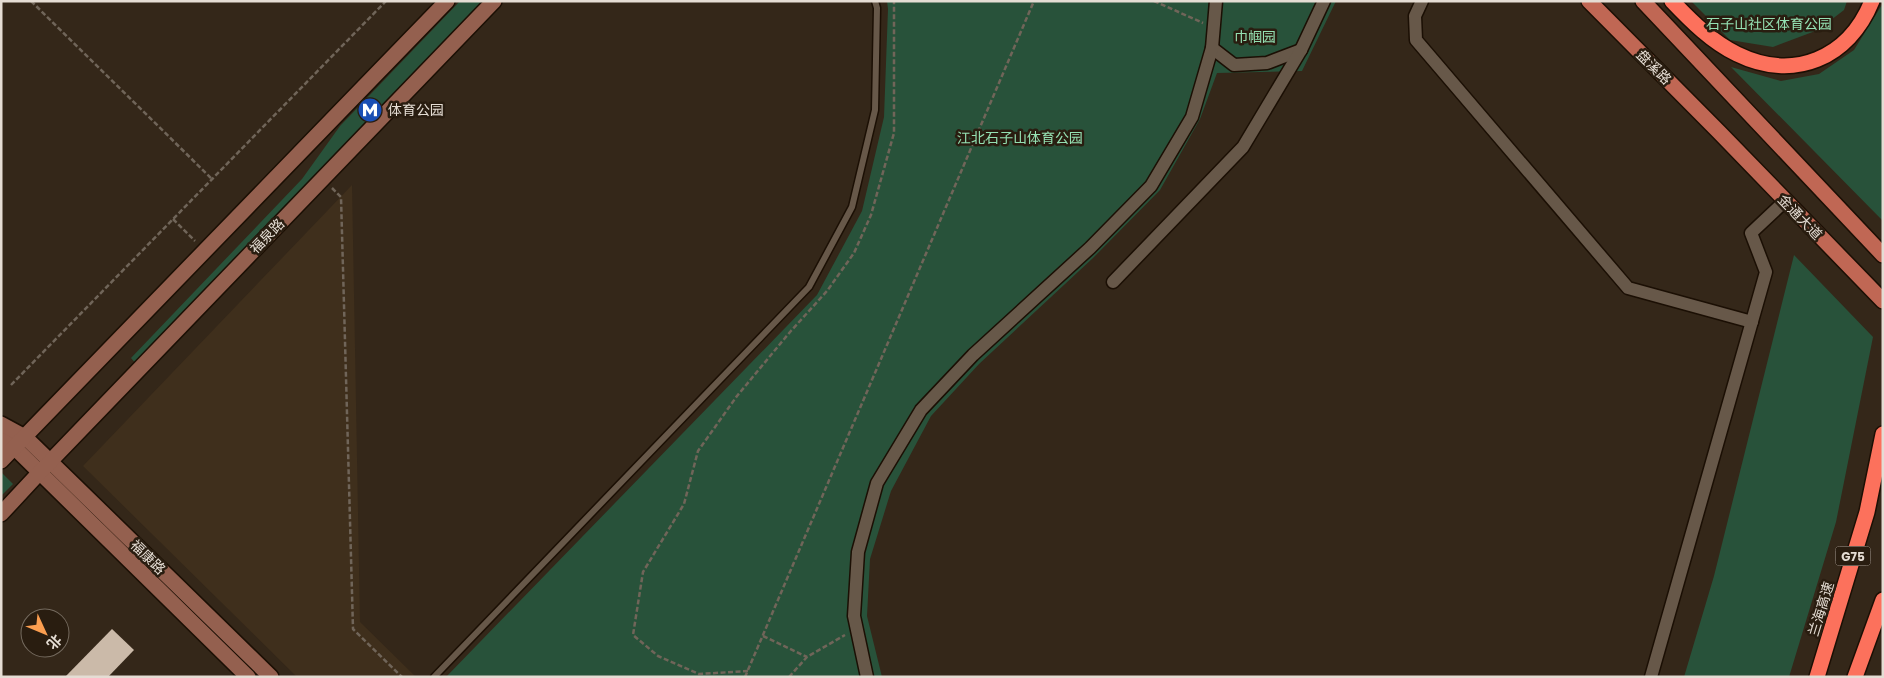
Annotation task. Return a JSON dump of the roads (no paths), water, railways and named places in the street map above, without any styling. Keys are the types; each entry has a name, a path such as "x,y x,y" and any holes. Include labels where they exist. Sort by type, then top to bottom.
{"highway":[{"path":"1672,1 1714,40 1736,54 1755,62 1773,65 1792,65 1810,63 1829,55 1844,44 1866,15 1872,1"},
{"name":"兰海高速","path":"1817,677 1867,512 1883,434"},
{"path":"1856,677 1883,600"}],"main road":[{"path":"1,461 447,1"},
{"name":"福泉路","path":"1,514 45,466 494,1"},
{"name":"盘溪路","path":"1589,1 1719,132"},
{"path":"1643,1 1883,255"},
{"name":"金通大道","path":"1719,132 1883,301"},
{"path":"1,424 20,442"},
{"path":"1,440 20,442"},
{"name":"福康路","path":"20,442 271,677"},
{"name":"福康路","path":"45,466 248,677"}],"street":[{"path":"867,677 854,616 858,552 877,483 921,410 973,355 1090,248 1151,186 1192,117 1212,48 1216,1"},
{"path":"1113,282 1243,147 1301,50 1324,1"},
{"path":"1422,1 1415,16 1416,40 1628,288 1752,322"},
{"path":"1212,48 1234,65 1267,64 1301,50"},
{"path":"1651,677 1766,272 1751,233 1784,201"}],"lane":[{"path":"434,677 809,287 852,207 875,110 877,8 875,1"}],"place":[{"name":"体育公园","path":"370,110"}],"park label":[{"name":"石子山社区体育公园","path":"1769,24"},
{"name":"巾帼园","path":"1255,37"},
{"name":"江北石子山体育公园","path":"1020,138"}]}
